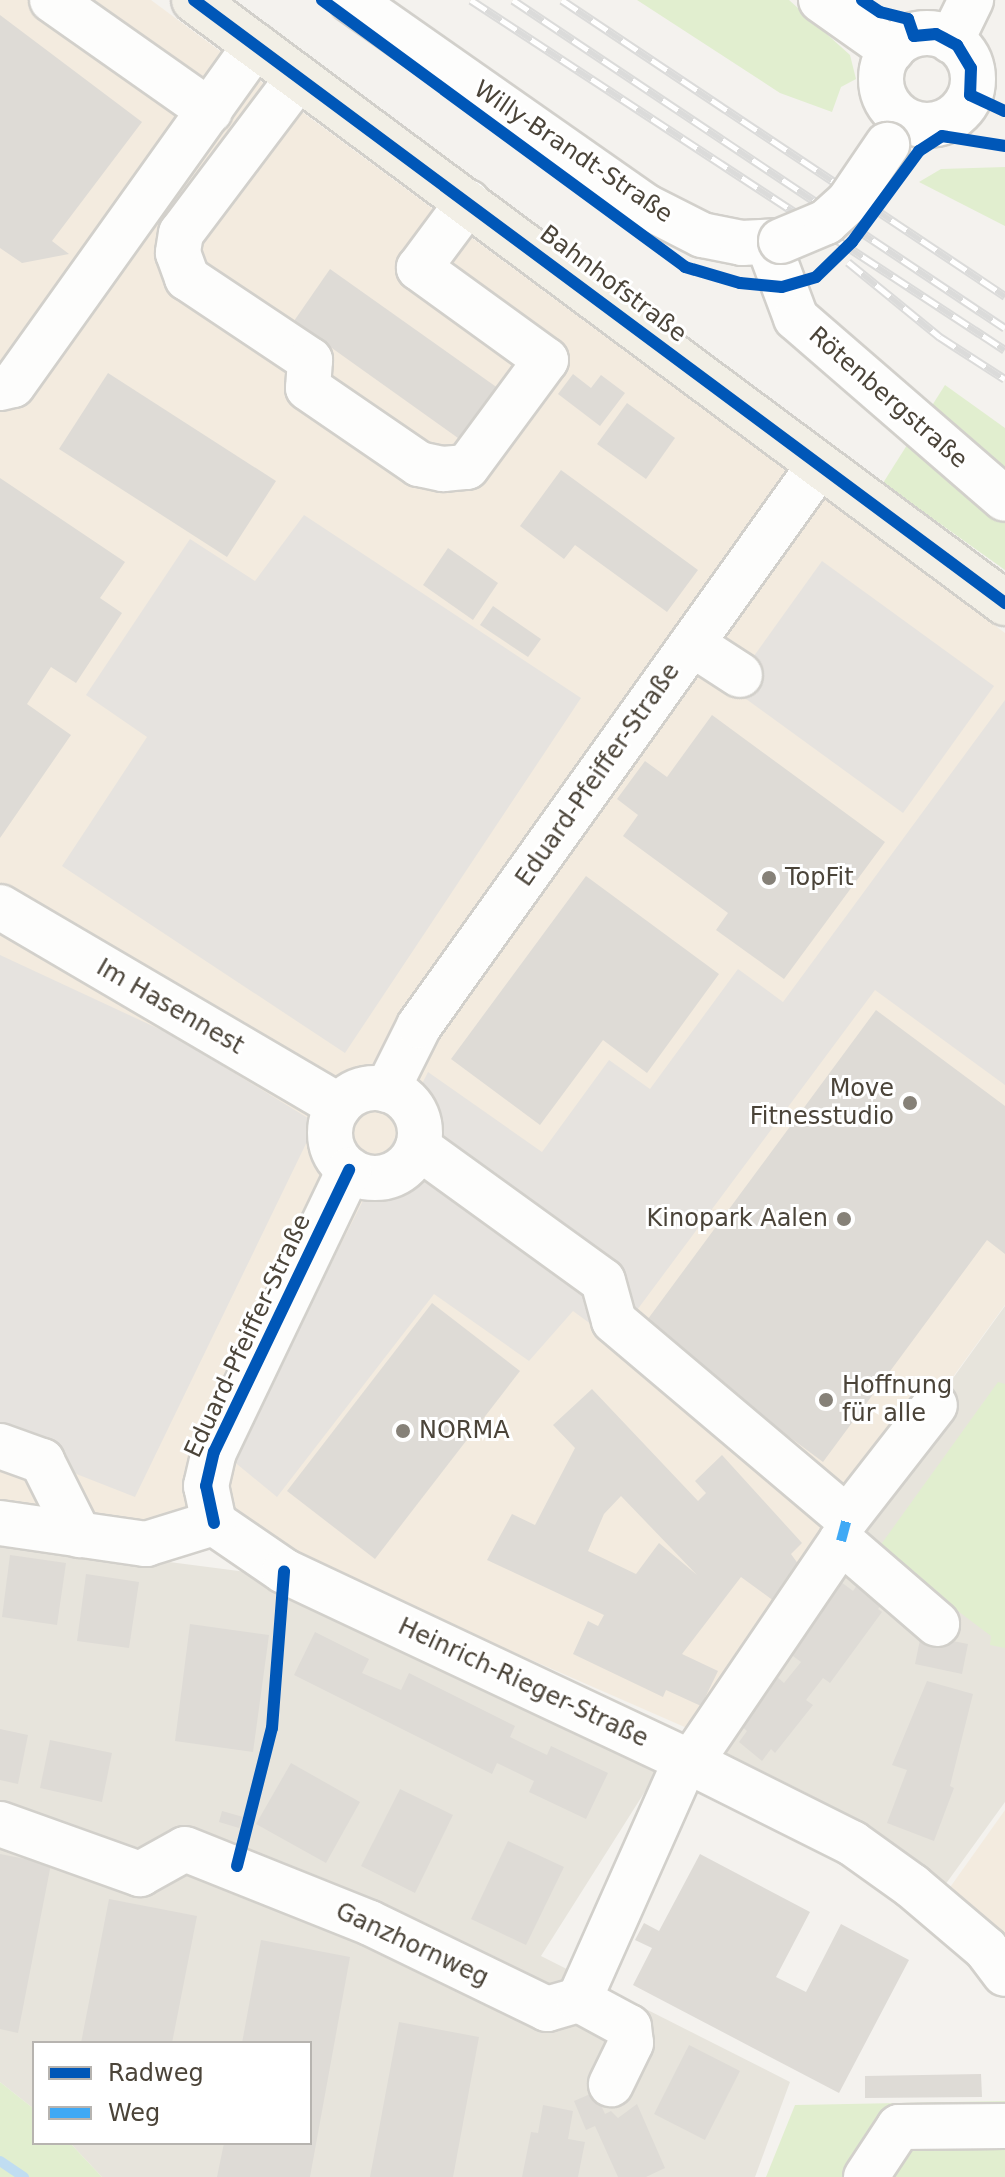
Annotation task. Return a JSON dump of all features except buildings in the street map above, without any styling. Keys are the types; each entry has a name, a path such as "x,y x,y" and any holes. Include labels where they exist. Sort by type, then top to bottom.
{"main road":[{"name":"Bahnhofstraße","path":"194,0 468,202 818,467 1005,603"}],"street":[{"path":"52,0 210,111"},
{"name":"Willy-Brandt-Straße","path":"351,0 647,207 702,235 774,242 826,222 849,201 895,132"},
{"path":"821,0 892,50"},
{"path":"951,41 971,0"},
{"path":"924,33 951,41 969,61 988,103 946,121 895,132 881,86 883,67 892,50 924,33"},
{"path":"0,388 13,385 255,46"},
{"path":"298,78 181,233 178,253 187,278 310,360 308,388 419,464 443,469 467,467 546,360 419,268 468,202"},
{"name":"Rötenbergstraße","path":"774,242 796,318 1005,499"},
{"name":"Eduard-Pfeiffer-Straße","path":"387,1090 419,1026 818,467"},
{"path":"692,644 740,675"},
{"name":"Im Hasennest","path":"0,907 339,1106"},
{"path":"361,1090 387,1090 406,1101 416,1114 418,1147 392,1175 369,1177 349,1170 331,1144 330,1128 339,1106 361,1090"},
{"path":"418,1147 603,1281 614,1321 847,1518 935,1405"},
{"name":"Eduard-Pfeiffer-Straße","path":"214,1523 206,1486 214,1452 349,1170"},
{"path":"0,1446 42,1461 79,1535"},
{"path":"0,1523 146,1544 214,1523"},
{"name":"Heinrich-Rieger-Straße","path":"214,1523 284,1571 689,1761 852,1843 933,1904 986,1949 1005,1974"},
{"path":"611,2084 631,2043 629,2027 579,2000 689,1761 841,1541 937,1624"},
{"name":"Ganzhornweg","path":"0,1824 140,1874 185,1849 370,1923 547,2009 579,2000"},
{"path":"867,2173 899,2127 1005,2126"}],"shaded area":[{"path":"0,0 151,0 1005,633 1005,1305 696,1732 289,1554 0,1519"},
{"path":"304,515 581,698 345,1053 62,866 147,737 86,695 190,539 255,581"},
{"path":"822,561 994,686 903,813 731,688"},
{"path":"1005,700 1005,1085 875,990 614,1341 573,1311 529,1361 434,1294 277,1497 232,1460 428,1072 542,1152 609,1060 650,1089 738,969 783,1002"},
{"path":"0,955 172,1035 316,1123 135,1497 0,1444"},
{"path":"1005,1306 1005,1802 945,1885 869,1825 693,1739"},
{"path":"0,1540 261,1574 663,1763 541,1956 790,2082 755,2177 102,2177 72,2145 312,2145 312,2041 32,2041 32,2107 0,2082"},
{"path":"1005,1810 1005,1966 941,1900"}],"green space":[{"path":"637,0 789,0 850,55 856,79 841,87 832,112 780,93"},
{"path":"1005,167 1005,226 919,182 941,169"},
{"path":"945,385 1005,428 1005,570 883,483"},
{"path":"998,1382 1005,1384 1005,1648 990,1645 991,1636 877,1550"},
{"path":"0,2082 32,2107 32,2145 72,2145 102,2177 0,2177"},
{"path":"1005,2101 1005,2177 766,2177 795,2105"}],"waterway":[{"path":"0,2161 24,2177"}],"railway":[{"path":"471,0 1005,350"},
{"path":"513,0 1005,328"},
{"path":"562,0 1005,296"},
{"path":"848,262 940,337 1005,379"}],"marked path":[{"path":"841,1541 847,1518"}],"cycle path":[{"path":"194,0 1005,603"},
{"path":"322,0 685,267 740,283 782,287 816,277 852,242 919,151 942,136 1005,146"},
{"path":"862,0 880,12 908,19 914,36 936,34 957,45 971,68 970,95 1005,111"},
{"path":"214,1523 206,1486 214,1452 349,1170"},
{"path":"237,1866 272,1728 284,1571"}],"place":[{"name":"TopFit","path":"769,878"},
{"name":"Move Fitnesstudio","path":"910,1103"},
{"name":"Kinopark Aalen","path":"844,1219"},
{"name":"Hoffnung für alle","path":"826,1400"},
{"name":"NORMA","path":"403,1431"}]}
